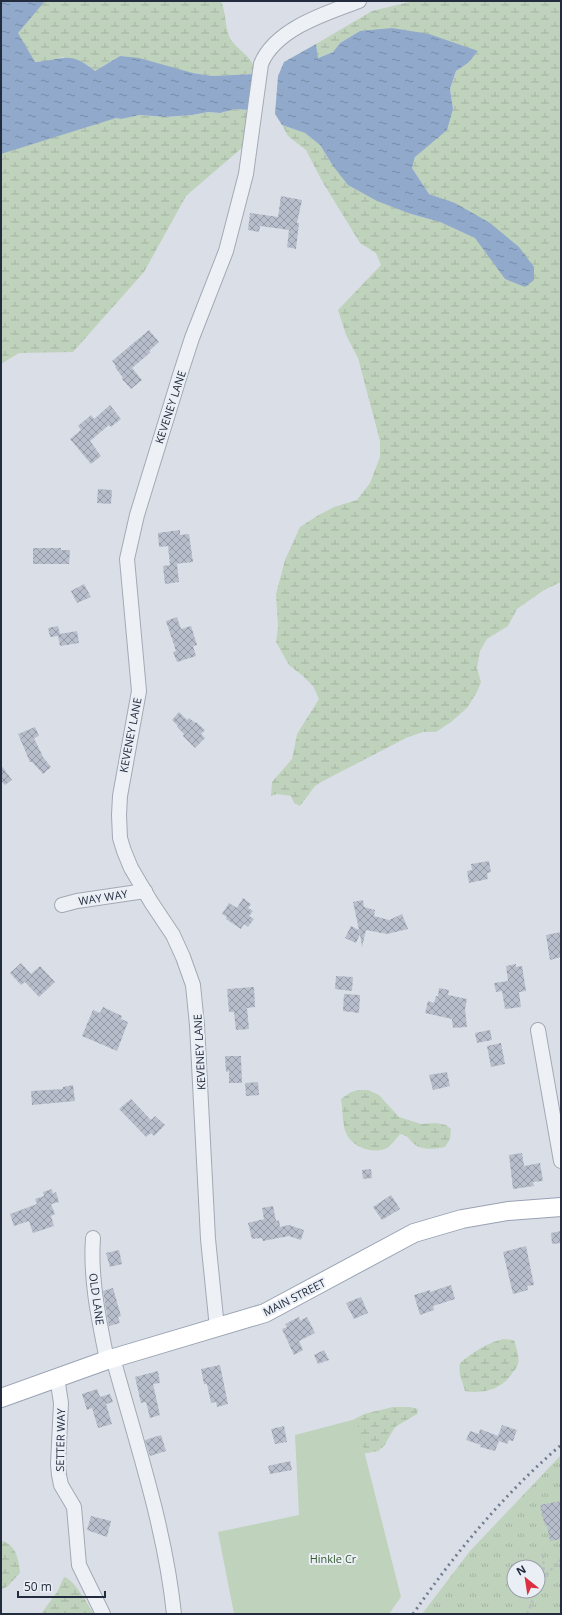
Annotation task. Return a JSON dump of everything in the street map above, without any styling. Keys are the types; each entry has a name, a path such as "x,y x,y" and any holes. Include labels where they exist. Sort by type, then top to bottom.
{"main road":[{"name":"MAIN STREET","path":"1,1398 110,1359 265,1313 414,1233 462,1219 508,1211 561,1206"}],"street":[{"name":"KEVENEY LANE","path":"217,1328 208,1240 194,991 183,956 174,935 131,868 120,838 119,815 123,772 139,690 127,559 137,515 180,375 192,338 226,251 246,174 256,95 261,64 264,56 292,30 332,10 359,1"},
{"name":"WAY WAY","path":"62,905 83,900 145,891"},
{"path":"538,1030 561,1161"},
{"name":"OLD LANE","path":"93,1238 91,1259 98,1317 156,1514 171,1582 174,1614"},
{"name":"SETTER WAY","path":"57,1377 60,1403 59,1475 61,1485 74,1507 79,1565 103,1614"}],"path":[{"path":"543,1555 543,1559"},
{"path":"546,1575 561,1559"},
{"path":"527,1614 533,1599"}],"green space":[{"path":"1,1 221,1 230,38 252,63 254,74 212,76 120,56 95,71 88,65 63,57 48,61 30,62"},
{"path":"413,1 561,1 561,582 544,590 517,609 508,626 487,639 480,651 477,668 481,682 477,692 467,708 451,722 436,732 423,732 406,738 323,781 315,786 300,806 294,803 291,796 277,794 271,796 272,782 292,759 297,734 319,699 313,686 289,665 276,642 278,627 276,594 285,560 300,527 334,507 357,500 370,483 380,457 380,441 358,358 346,335 338,310 381,265 376,253 360,243 322,181 306,150 288,136 282,125 305,133 320,145 333,166 411,214 440,222 476,238 505,279 525,286 455,203 429,194 412,168 415,157 453,109 450,89 456,71 468,63 478,51 360,31 340,43 333,52 317,58 316,44 372,11"},
{"path":"1,93 121,119 140,115 165,117 208,112 220,113 235,109 249,110 243,147 186,196 144,272 73,352 19,353 1,364"},
{"path":"368,1090 379,1095 399,1117 421,1124 436,1123 446,1125 451,1129 450,1139 445,1147 428,1149 416,1146 408,1137 400,1134 389,1147 381,1150 369,1150 358,1146 346,1133 343,1121 341,1099 351,1092"},
{"path":"503,1339 514,1340 518,1352 518,1364 509,1378 498,1387 486,1391 465,1391 460,1374 460,1363 480,1348"},
{"path":"393,1407 410,1407 418,1409 417,1414 395,1427 384,1446 378,1451 357,1455 351,1421 364,1414"},
{"name":"Hinkle Cr","path":"356,1419 401,1597 389,1614 234,1614 218,1532 299,1515 295,1435"},
{"path":"561,1455 561,1614 422,1614 470,1551"},
{"path":"1,1541 10,1545 16,1553 20,1573 8,1586 1,1590"},
{"path":"64,1577 72,1582 94,1614 41,1614 57,1592"}],"water":[{"path":"1,1 45,1 18,33 35,62 60,58 72,58 79,60 95,71 120,56 139,58 193,73 212,76 254,74 249,110 235,109 220,113 208,112 165,117 140,115 121,119 116,118 1,154"},
{"path":"392,28 429,34 478,51 468,63 456,71 450,89 453,109 447,130 415,157 412,168 429,194 455,203 490,223 519,247 534,267 534,280 525,287 505,279 475,238 440,222 411,214 377,201 348,185 333,166 320,145 305,133 282,125 275,114 278,76 284,62 316,44 318,58 333,52 340,43 360,31"}],"building":[{"path":"281,196 302,200 297,223 299,223 296,249 287,247 289,230 260,226 259,232 248,230 250,213 278,217"},
{"path":"149,330 159,342 149,351 151,352 132,368 142,380 131,389 122,379 123,378 112,361"},
{"path":"110,405 121,419 111,427 109,425 90,441 101,456 91,464 70,439 81,430 78,426 91,415 94,419"},
{"path":"98,489 112,490 111,504 97,503"},
{"path":"180,530 180,535 189,534 193,562 174,564 177,564 179,582 165,584 163,566 170,565 168,546 159,547 158,533"},
{"path":"33,548 61,548 61,550 70,550 69,564 33,564"},
{"path":"84,584 91,597 77,603 71,591"},
{"path":"177,617 181,629 191,626 197,645 193,646 196,656 177,662 173,652 176,651 166,621"},
{"path":"58,626 60,634 77,631 79,643 60,646 58,636 50,637 48,628"},
{"path":"179,712 187,720 189,718 205,730 201,734 205,738 195,748 183,736 184,734 172,720"},
{"path":"35,727 39,736 34,738 43,757 51,767 43,774 32,762 30,762 18,734"},
{"path":"1,765 12,780 5,785 1,781"},
{"path":"489,861 491,872 487,873 488,879 469,883 467,871 472,870 471,864"},
{"path":"243,898 251,904 248,908 253,911 249,916 254,919 248,927 244,924 241,929 226,919 227,917 222,914 229,903 237,908"},
{"path":"363,900 364,907 375,910 374,916 389,920 402,914 408,929 387,934 366,930 362,947 360,934 356,943 345,938 351,926 359,930 353,902"},
{"path":"561,932 561,957 550,960 546,935"},
{"path":"21,963 31,974 40,966 55,982 39,997 25,982 21,985 10,973"},
{"path":"516,964 516,967 522,966 526,991 519,992 521,1007 505,1009 502,991 496,992 494,983 508,981 506,966"},
{"path":"336,976 353,977 352,991 335,989"},
{"path":"254,987 255,1007 247,1008 249,1029 236,1030 234,1012 229,1012 227,989"},
{"path":"439,988 449,990 448,995 467,999 465,1009 467,1027 453,1028 452,1019 425,1013 428,1001 434,1003 436,996 438,996"},
{"path":"344,994 360,995 359,1013 343,1011"},
{"path":"103,1007 122,1016 121,1019 128,1022 117,1051 82,1036 93,1010 100,1013"},
{"path":"490,1030 492,1040 477,1043 475,1033"},
{"path":"501,1043 505,1064 491,1067 487,1046"},
{"path":"225,1056 241,1056 242,1083 229,1083 229,1071 226,1072"},
{"path":"447,1072 450,1086 433,1090 429,1075"},
{"path":"258,1082 259,1095 246,1096 245,1083"},
{"path":"73,1085 75,1101 32,1105 31,1091 63,1089 63,1087"},
{"path":"131,1099 151,1120 155,1116 165,1125 154,1136 151,1133 146,1137 119,1109"},
{"path":"522,1153 524,1166 540,1163 543,1181 533,1182 534,1186 513,1189 509,1155"},
{"path":"371,1169 372,1178 363,1179 362,1170"},
{"path":"52,1189 53,1194 56,1192 59,1202 51,1204 55,1214 51,1216 54,1226 33,1233 29,1221 14,1226 10,1214 37,1204 35,1199 44,1196 43,1192"},
{"path":"391,1195 400,1209 382,1220 373,1207"},
{"path":"273,1206 276,1221 279,1220 280,1227 289,1225 304,1230 301,1240 289,1236 263,1241 262,1238 252,1239 248,1223 264,1219 262,1208"},
{"path":"561,1231 561,1243 552,1244 551,1233"},
{"path":"526,1246 534,1285 527,1286 528,1290 513,1294 503,1252"},
{"path":"119,1250 122,1264 110,1267 106,1253"},
{"path":"451,1285 455,1299 433,1306 434,1310 420,1315 414,1295 430,1290 430,1292"},
{"path":"113,1288 121,1316 118,1317 120,1323 109,1326 103,1291"},
{"path":"361,1297 368,1313 354,1319 346,1303"},
{"path":"299,1317 300,1321 307,1317 315,1333 299,1341 303,1350 294,1355 282,1329 287,1327 285,1324"},
{"path":"324,1350 329,1360 318,1364 314,1355"},
{"path":"220,1365 228,1404 217,1407 216,1402 211,1403 207,1384 204,1384 201,1369"},
{"path":"158,1371 160,1383 153,1384 160,1415 150,1418 146,1402 141,1403 135,1377"},
{"path":"97,1389 100,1397 110,1394 113,1402 106,1404 112,1424 98,1428 92,1408 87,1410 82,1394"},
{"path":"502,1425 517,1430 513,1441 509,1440 507,1444 499,1441 495,1451 480,1447 481,1445 466,1440 470,1431 479,1434 480,1429 498,1436"},
{"path":"284,1426 287,1442 275,1444 271,1429"},
{"path":"161,1435 166,1451 150,1456 145,1440"},
{"path":"290,1461 292,1470 270,1474 268,1466"},
{"path":"561,1501 561,1539 550,1541 547,1525 545,1526 540,1505"},
{"path":"91,1516 111,1521 107,1537 87,1530"}],"railway":[{"path":"413,1614 446,1568 500,1504 561,1445"}]}
